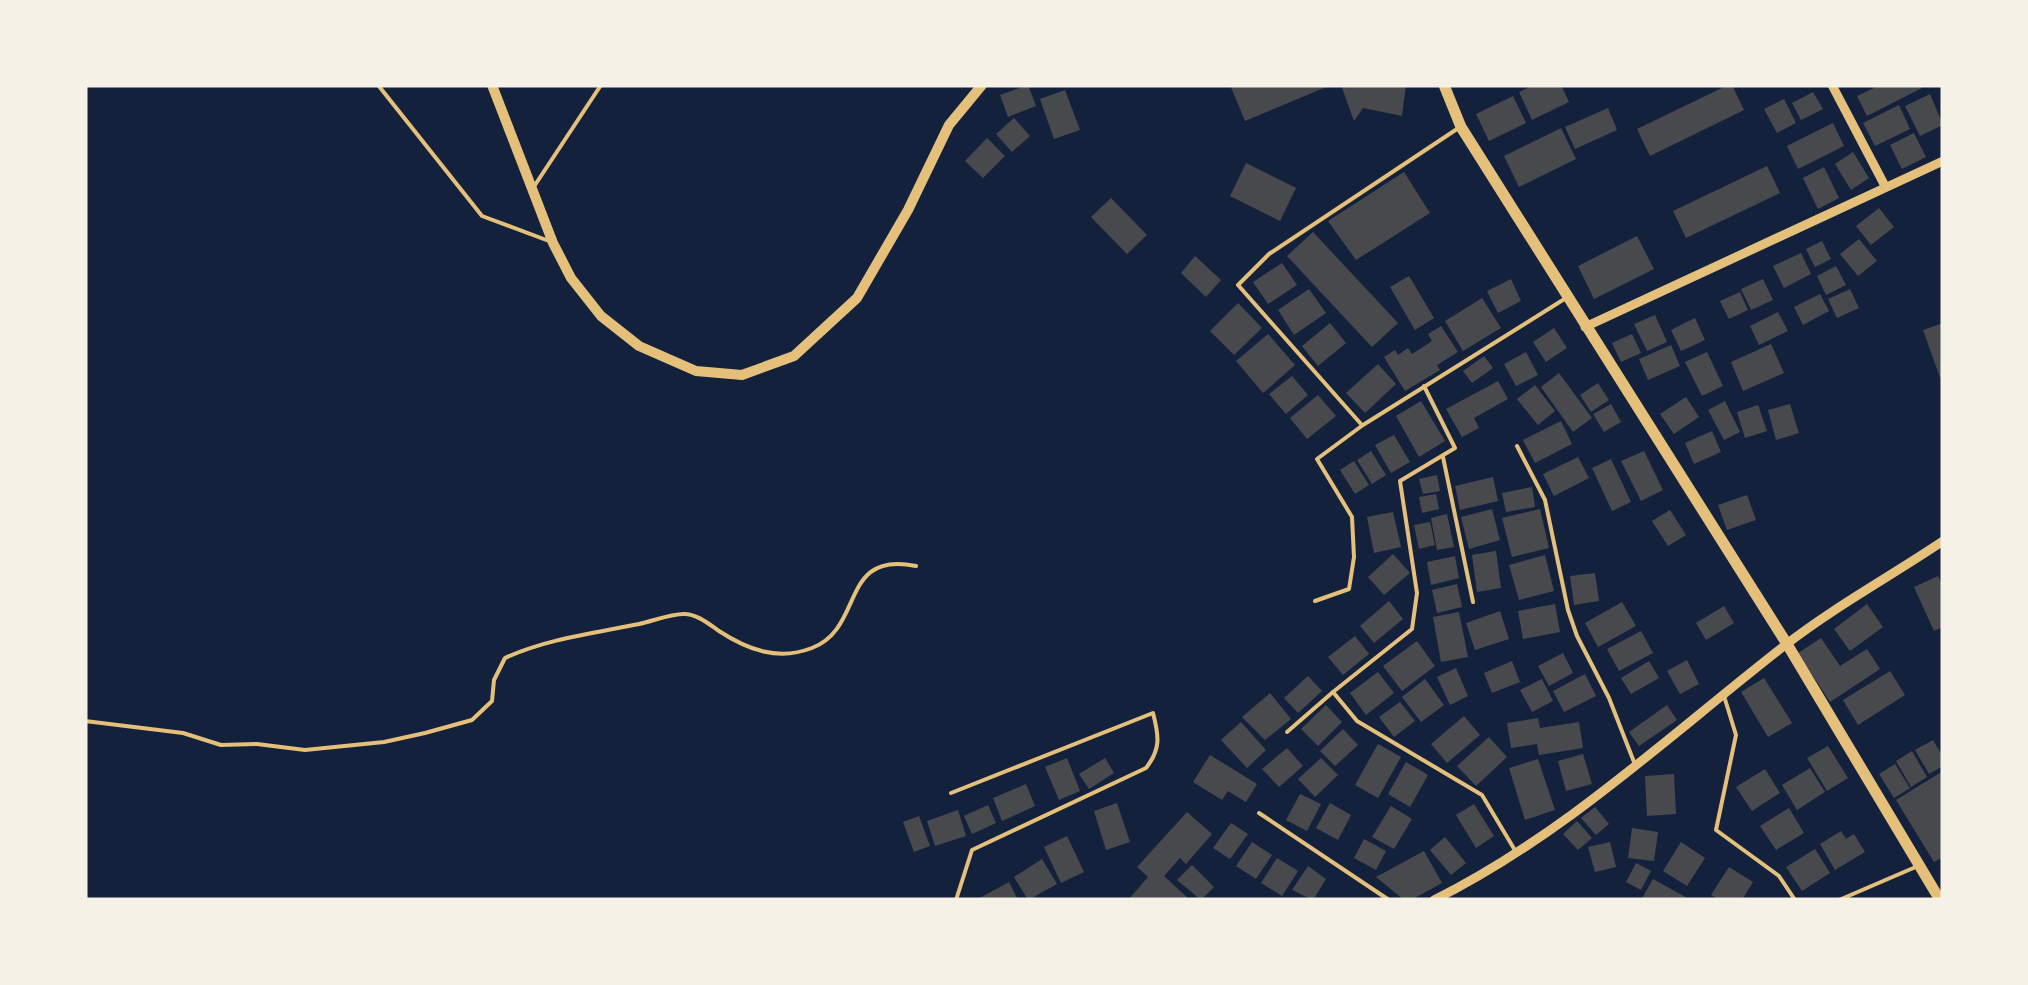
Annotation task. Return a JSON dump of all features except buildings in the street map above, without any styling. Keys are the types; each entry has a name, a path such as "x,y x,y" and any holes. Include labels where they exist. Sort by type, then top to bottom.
{"main road":[{"path":"1444,85 1461,126 1786,644 1940,900"}],"street":[{"path":"492,85 553,242 570,278 601,316 639,346 696,370 742,375 794,356 857,298 908,210 949,125 982,85"},
{"path":"1832,85 1884,186"},
{"path":"1584,327 1943,161"},
{"path":"1434,900 1490,872 1636,766 1786,644 1943,541"}],"lane":[{"path":"378,85 482,216 553,242"},
{"path":"532,191 602,85"},
{"path":"1362,425 1238,285 1269,254 1461,126"},
{"path":"1315,601 1348,589 1354,556 1352,517 1317,459 1362,425 1566,298"},
{"path":"1288,732 1412,629 1416,593 1400,481 1456,448 1424,386"},
{"path":"1518,446 1544,500 1577,636 1609,698 1636,766"},
{"path":"1443,457 1474,602"},
{"path":"85,721 183,733 221,744 306,750 384,742 472,720 492,701 494,680 505,658 594,633 686,614 768,655 817,647 845,619 860,580 884,566 916,566"},
{"path":"1333,692 1357,721 1482,795 1516,852"},
{"path":"1724,696 1736,735 1716,830 1779,876 1794,900"},
{"path":"952,793 1152,713 1159,735 1158,754 1146,768 972,850 956,900"},
{"path":"1259,813 1389,900"},
{"path":"1839,900 1918,866"}]}
